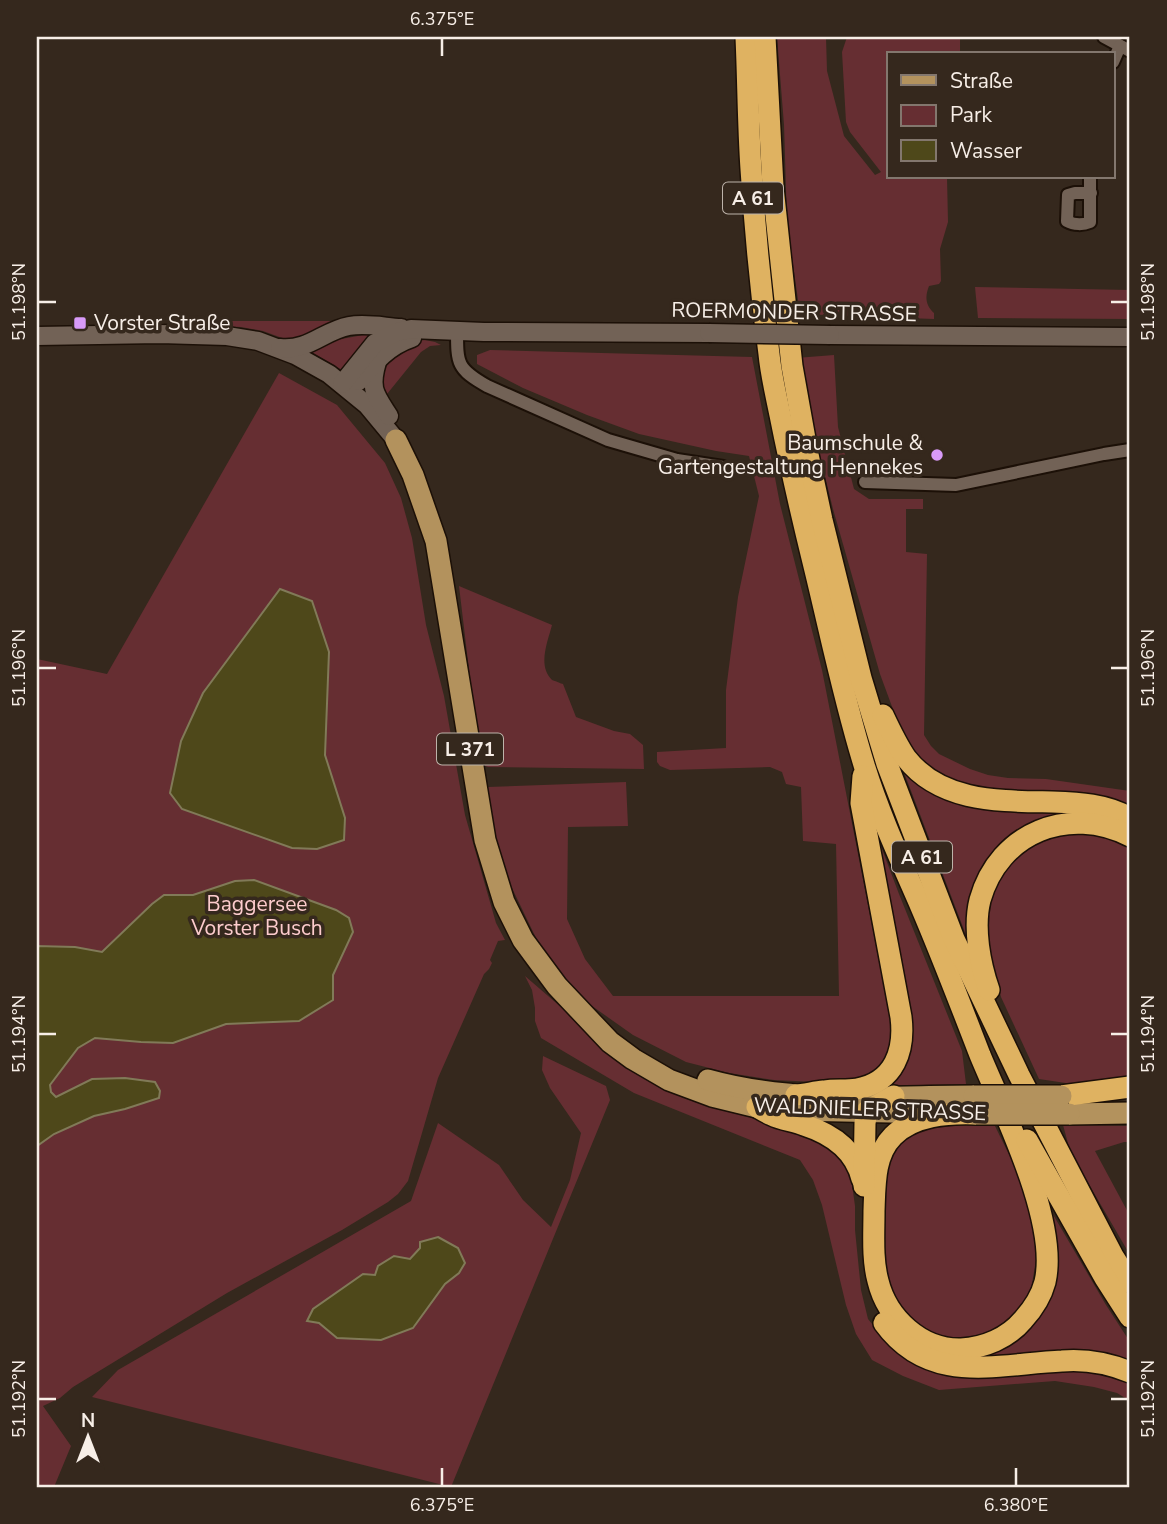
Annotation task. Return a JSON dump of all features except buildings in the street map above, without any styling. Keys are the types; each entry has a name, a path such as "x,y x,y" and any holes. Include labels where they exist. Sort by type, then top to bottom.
{"highway":[{"name":"A 61","path":"746,37 751,166 769,359 793,480 864,766 880,813 927,920 980,1055 1070,1218 1130,1317"},
{"name":"A 61","path":"765,37 774,199 792,366 809,462 861,678 887,764 920,852 954,939 1022,1095 1130,1283"},
{"path":"848,629 869,673 894,738 906,758 923,775 940,786 972,797 997,801 1100,806 1130,818"},
{"path":"796,1095 866,1087 888,1073 901,1051 901,1017 861,803 864,766"},
{"path":"1022,1095 987,985 979,948 980,902 988,879 1009,850 1027,837 1049,827 1077,822 1092,823 1130,836"},
{"path":"972,1108 913,1122 895,1134 881,1154 874,1189 877,1278 881,1290 901,1324 919,1337 940,1346 960,1349 1000,1339 1018,1326 1040,1296 1047,1261 1043,1221 1024,1161 980,1055"},
{"path":"1065,1105 1130,1087"},
{"path":"894,1096 867,1111 864,1188 865,1263 870,1295 880,1317 895,1338 915,1353 936,1363 963,1368 1063,1360 1092,1361 1130,1372"},
{"path":"757,1107 772,1116 828,1134 842,1145 857,1164 864,1188"}],"main road":[{"path":"278,348 303,346 348,326 411,329"},
{"name":"ROERMONDER STRASSE","path":"346,388 375,343 397,332 411,329 1130,337"},
{"name":"ROERMONDER STRASSE","path":"346,388 386,351 402,341 457,330"},
{"name":"L 371","path":"37,336 227,336 258,341 278,348"},
{"name":"WALDNIELER STRASSE","path":"278,348 311,364 367,405 396,440 414,475 436,541 485,840 504,902 523,940 540,965 610,1042 669,1080 712,1096 757,1107 867,1111 972,1108 1022,1095 1065,1105 1130,1113"},
{"path":"378,358 373,379 375,396 390,419 396,440"},
{"name":"WALDNIELER STRASSE","path":"591,1022 674,1069 748,1090 796,1095 894,1096 972,1108"},
{"name":"WALDNIELER STRASSE","path":"1065,1105 1130,1096"}],"street":[{"path":"1104,37 1125,48"},
{"path":"1090,178 1091,193"},
{"path":"457,330 459,360 463,369 487,386 608,440 677,460 723,467"},
{"path":"865,482 956,485 1130,450"}],"green space":[{"path":"777,37 826,37 827,71 844,136 875,175 881,172 850,132 846,122 842,52 847,37 960,37 960,52 887,52 887,178 947,178 948,222 940,249 941,281 929,286 926,297 934,319 800,314 787,222 784,125"},
{"path":"975,287 1130,290 1130,319 978,318"},
{"path":"195,321 366,321 293,342 263,331 198,325"},
{"path":"375,332 347,370 342,370 310,351 340,333 341,339"},
{"path":"425,340 441,345 430,346 421,352 383,399 379,391 385,361 414,341"},
{"path":"490,350 752,357 780,504 822,670 892,1028 890,1055 874,1076 837,1083 774,1080 729,1073 686,1062 633,1035 592,1006 561,974 536,938 511,886 494,833 488,787 626,782 628,826 568,827 567,919 585,959 613,996 839,996 836,844 803,841 801,787 786,784 782,772 770,767 670,770 657,762 657,752 726,748 726,690 738,597 759,496 749,456 639,434 587,415 523,388 477,364 477,355"},
{"path":"834,355 838,427 854,489 869,499 923,499 923,509 906,509 906,552 927,554 924,735 931,746 939,754 988,775 1046,779 1130,791 1130,809 989,791 944,778 911,750 880,674 833,509 796,358"},
{"name":"Baggersee Vorster Busch","path":"279,373 337,405 385,463 401,498 412,538 426,625 444,696 465,815 496,923 505,940 498,941 490,960 492,963 484,974 438,1078 408,1181 398,1194 342,1230 227,1293 43,1406 71,1446 54,1487 37,1487 37,659 107,674"},
{"path":"459,586 552,625 544,661 548,674 552,680 563,684 576,717 630,734 643,745 644,769 483,765 480,762"},
{"path":"897,754 926,783 1059,807 1092,818 989,863 974,956"},
{"path":"866,807 962,1051 966,1084 881,1086 904,1055"},
{"path":"1090,830 1130,845 1130,1080 1079,1085 1039,1079 1001,997 986,940 988,906 997,880 1013,855 1042,837"},
{"path":"525,976 614,1053 666,1087 830,1145 850,1170 861,1290 868,1319 891,1347 914,1364 962,1376 1078,1369 1116,1376 1130,1384 1130,1401 1117,1393 1055,1381 939,1390 872,1360 856,1334 846,1305 822,1205 813,1180 800,1160 634,1093 541,1038 535,1021 532,990"},
{"path":"543,1056 606,1086 610,1100 451,1487 92,1397 118,1370 411,1201 438,1123 499,1165 523,1200 551,1227 570,1180 581,1133 550,1088 542,1070","holes":["420,1248 458,1248 464,1263 459,1273 445,1284 413,1328 381,1340 337,1338 319,1323 375,1275 410,1259"]},
{"path":"976,1121 995,1126 1019,1175 1035,1230 1037,1254 1031,1290 1008,1323 990,1333 952,1339 932,1334 909,1318 893,1297 881,1260 880,1194 894,1148 920,1126"},
{"path":"1063,1125 1130,1126 1130,1142 1095,1151 1130,1216 1130,1255 1076,1162"},
{"path":"1041,1194 1130,1342 1130,1366 974,1363 952,1354 1040,1308"}],"water":[{"path":"280,589 312,601 329,652 325,755 345,818 344,840 317,849 292,848 182,809 170,793 181,741 203,693"},
{"path":"254,880 336,910 349,918 353,932 333,975 333,1000 299,1021 226,1024 173,1043 95,1038 78,1048 50,1085 51,1092 56,1097 92,1079 125,1078 155,1082 160,1091 159,1098 94,1116 54,1134 37,1146 37,946 75,947 102,952 164,895 193,895 235,881"},
{"path":"438,1237 458,1248 465,1263 459,1273 445,1284 413,1328 381,1340 337,1338 319,1323 307,1321 313,1309 363,1274 375,1275 378,1266 394,1256 410,1259 420,1248 420,1242"}],"place":[{"name":"Vorster Straße","path":"80,323"},
{"name":"Baumschule & Gartengestaltung Hennekes","path":"937,455"}]}
